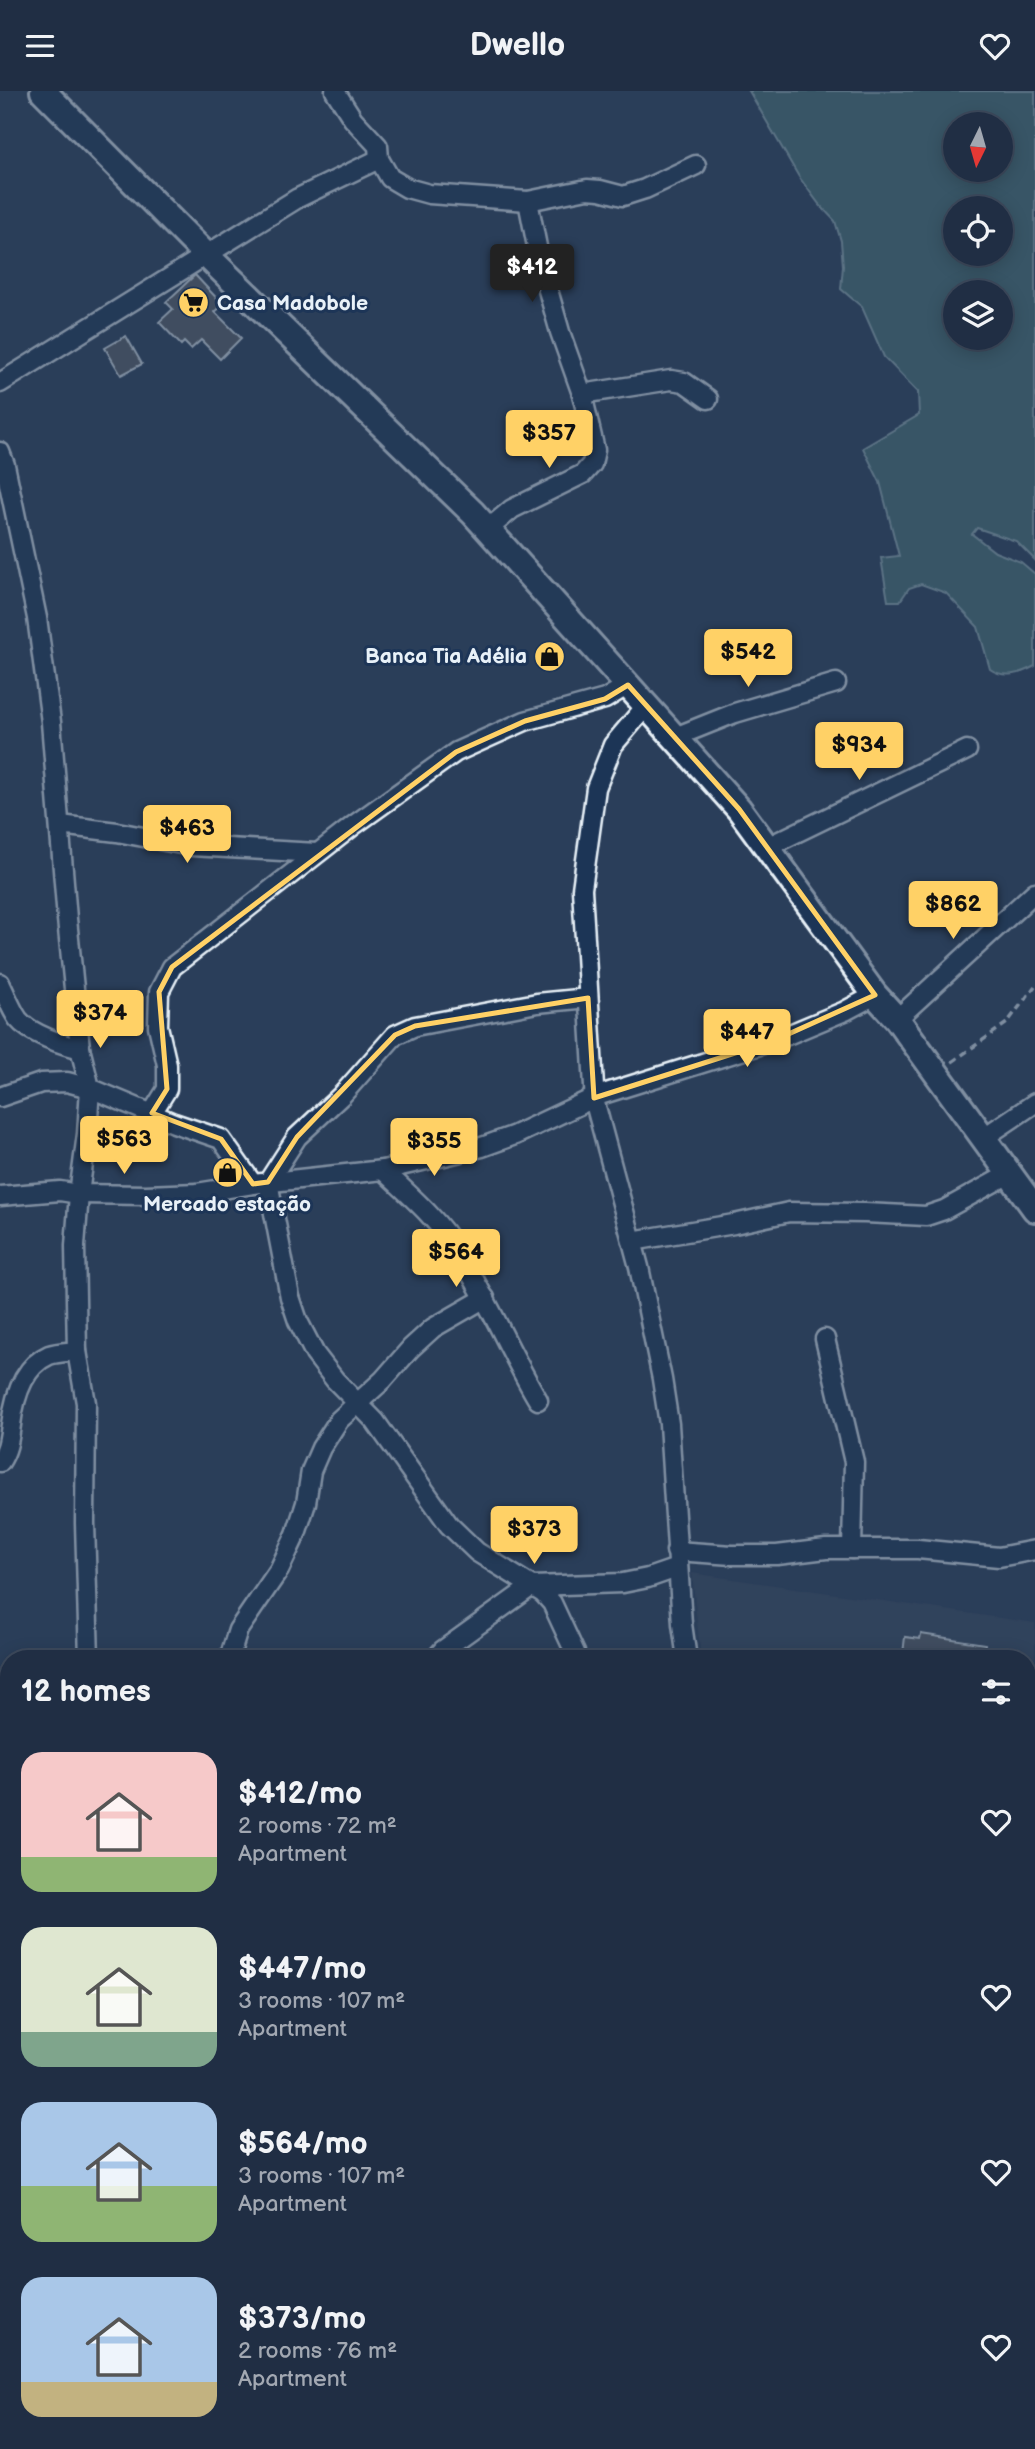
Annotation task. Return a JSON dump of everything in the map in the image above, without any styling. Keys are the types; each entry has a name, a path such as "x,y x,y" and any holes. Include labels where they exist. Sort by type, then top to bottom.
{"main road":[{"path":"43,91 205,254 473,513 739,809 1035,1209"}],"street":[{"path":"335,91 354,119 378,146 379,159 390,177 407,188 429,194 528,201 587,189 623,196 645,189 696,165"},
{"path":"0,383 298,198 379,159"},
{"path":"487,530 512,509 583,474 592,464 595,450 582,394 560,332 540,262 528,201"},
{"path":"582,394 671,380 684,382 708,399"},
{"path":"0,452 37,618 51,722 80,1048 90,1088 75,1246 77,1351 86,1403 85,1523 89,1650"},
{"path":"675,737 722,717 836,683"},
{"path":"152,1113 167,1089 167,1065 158,1026 159,992 172,967 317,853 456,752 525,721 605,699 628,685"},
{"path":"646,706 613,745 596,788 582,889 594,1098 654,1332 665,1402 686,1650"},
{"path":"767,847 967,750"},
{"path":"60,825 117,832 191,846 317,853"},
{"path":"897,1019 1035,891"},
{"path":"0,983 19,1020 26,1026 60,1043 80,1048"},
{"path":"0,1196 60,1191 79,1194 146,1195 197,1193 383,1170 482,1147 515,1135 594,1098 773,1041 845,1011 875,995"},
{"path":"261,1183 297,1137 342,1095 395,1035 415,1026 537,1003 588,998"},
{"path":"0,1097 41,1083 67,1082 90,1088 221,1139 261,1183 290,1297 298,1321 315,1354 335,1380 375,1421 449,1525 477,1552 543,1593 552,1603 574,1650"},
{"path":"983,1138 1035,1103"},
{"path":"383,1170 456,1248 538,1400"},
{"path":"632,1241 789,1212 926,1216 944,1210 1009,1174"},
{"path":"232,1650 239,1630 279,1570 296,1535 306,1503 311,1471 320,1447 339,1420 433,1328 485,1298"},
{"path":"825,1339 853,1462 852,1549"},
{"path":"0,1462 7,1451 18,1389 24,1378 50,1355 77,1351"},
{"path":"443,1650 532,1586 623,1583 648,1578 677,1559 852,1549 918,1549 999,1557 1035,1550"}],"path":[{"path":"936,1074 1007,1023 1035,986"}],"highlighted area":[{"path":"628,685 739,809 875,995 773,1041 594,1098 588,998 415,1026 395,1035 297,1137 268,1182 253,1184 221,1139 152,1113 167,1089 159,992 172,967 456,752 525,721 605,699"}],"shaded area":[{"path":"692,1573 1035,1623 1035,1650 984,1650 985,1643 921,1634 920,1639 905,1638 904,1650 700,1650"}],"green space":[{"path":"749,91 1035,91 1035,560 1016,541 977,528 972,534 995,552 1021,562 1035,574 1035,666 1029,669 1006,675 990,669 978,627 946,593 921,584 909,588 900,601 888,601 881,558 899,556 880,482 863,448 919,415 918,392 884,357 862,307 841,289 841,241 835,221 799,177"}],"building":[{"path":"195,275 223,305 215,312 241,338 220,359 201,340 191,349 184,342 181,345 159,322 173,309 166,302"},
{"path":"126,336 142,364 121,375 105,348"},
{"path":"921,1634 985,1644 984,1650 903,1650 905,1637 920,1639"}],"place":[{"name":"Casa Madobole","path":"194,303"},
{"name":"Banca Tia Adélia","path":"550,656"},
{"name":"Mercado estação","path":"227,1172"}]}
